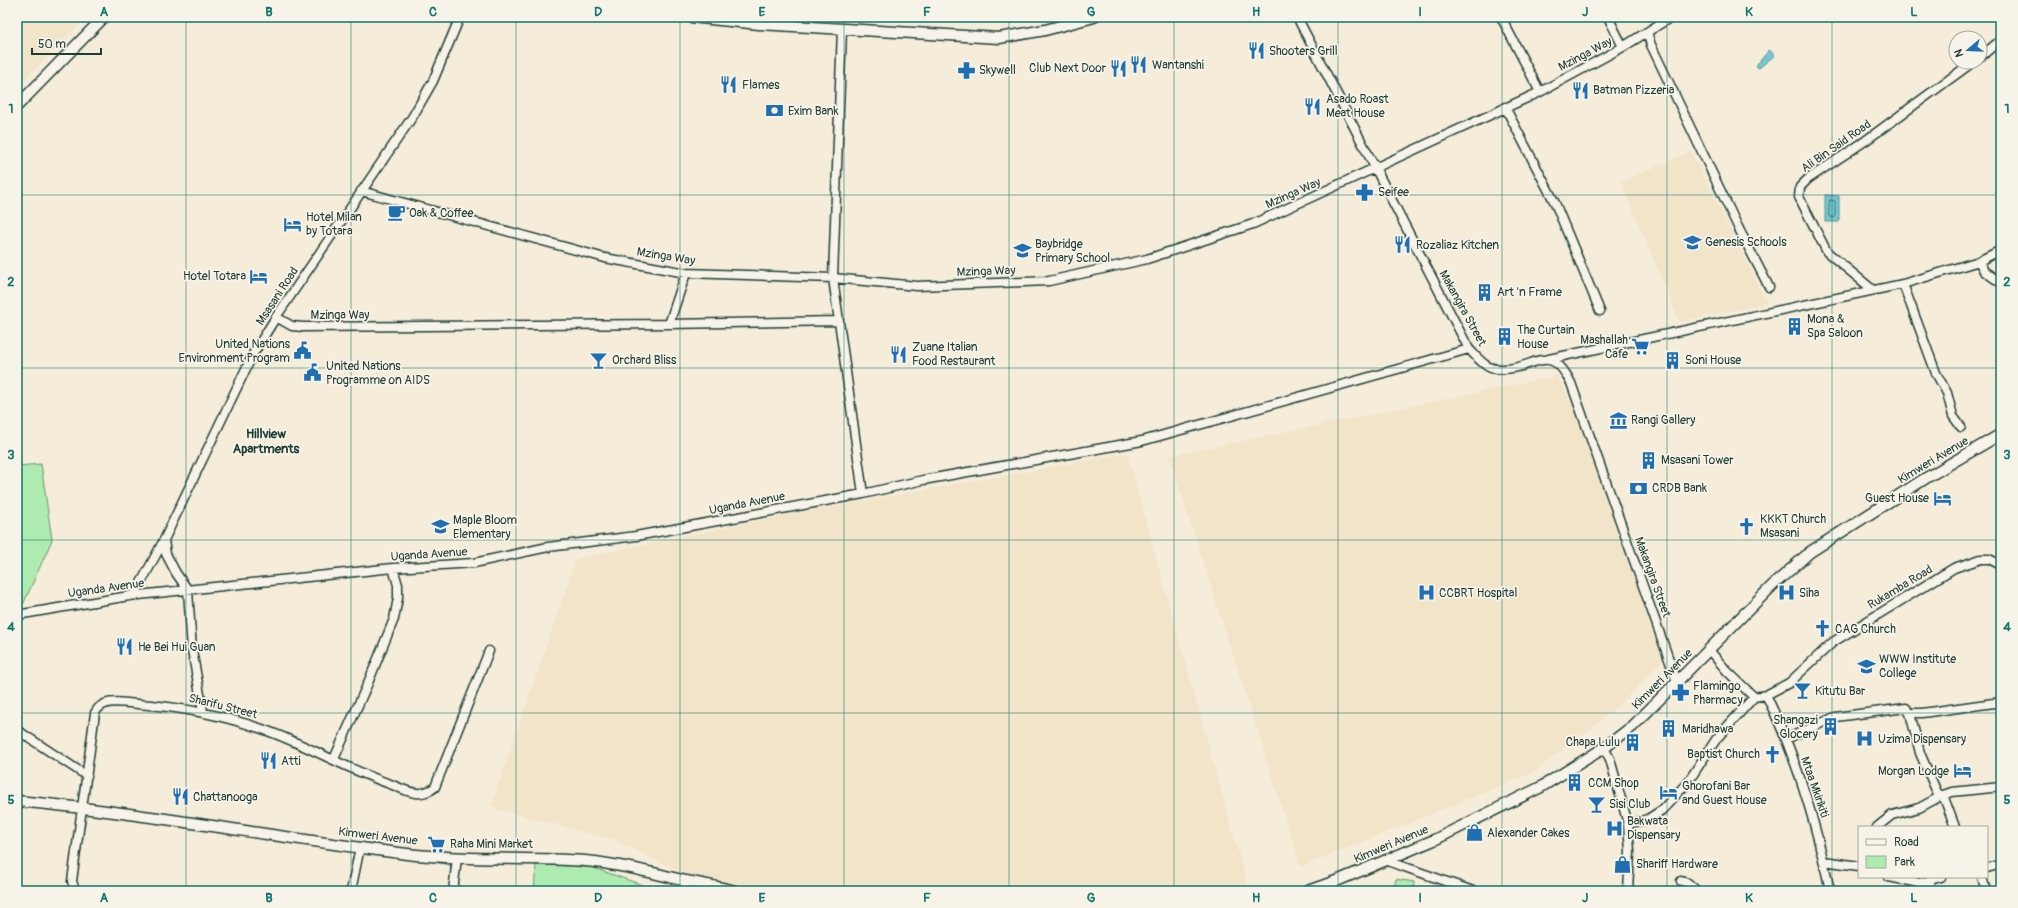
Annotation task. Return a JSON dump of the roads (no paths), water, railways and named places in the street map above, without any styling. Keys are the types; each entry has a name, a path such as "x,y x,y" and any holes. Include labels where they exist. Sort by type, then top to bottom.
{"street":[{"path":"17,106 104,17"},
{"name":"Msasani Road","path":"129,596 136,592 164,540 253,354 276,317 424,99 460,17"},
{"path":"691,17 759,24 998,38 1045,30 1094,17"},
{"name":"Makangira Street","path":"1298,17 1375,169 1469,348 1481,362 1490,368 1508,370 1549,359 1559,363 1565,370 1571,383 1677,682"},
{"path":"1501,17 1540,92"},
{"path":"1608,17 1623,47"},
{"name":"Mzinga Way","path":"361,191 605,258 686,274 833,278 917,286 1049,281 1147,260 1254,224 1540,92 1623,47 1671,17"},
{"path":"842,29 833,278 863,494"},
{"path":"1647,32 1651,45 1769,287"},
{"path":"1988,51 2001,40"},
{"name":"Ali Bin Said Road","path":"1873,290 1827,252 1799,196 1800,187 1808,179 1865,141 1962,70"},
{"path":"1505,107 1555,203 1600,311"},
{"path":"1549,359 1903,284 1979,261 2001,250"},
{"path":"1979,261 1984,271 2001,283"},
{"path":"668,324 686,274"},
{"path":"1903,284 1936,373 1947,392 1953,416 1961,427"},
{"name":"Mzinga Way","path":"276,317 292,326 303,327 838,321"},
{"name":"Uganda Avenue","path":"17,615 129,596 394,568 474,563 548,547 636,536 863,494 922,480 1142,441 1469,348"},
{"name":"Kimweri Avenue","path":"1308,891 1339,880 1434,840 1541,787 1604,748 1633,726 1772,586 1810,552 1926,478 2001,434"},
{"path":"164,540 166,554 176,573 188,590 192,650 203,711"},
{"name":"Rukamba Road","path":"1754,697 1766,695 1789,683 1833,642 1954,568 1981,559 1989,559 2001,565"},
{"path":"334,759 368,683 394,619 398,598 398,586 394,568"},
{"path":"1628,824 1648,819 1662,810 1688,782 1717,738 1754,697 1727,671 1709,650"},
{"name":"Sharifu Street","path":"75,891 72,881 95,713 101,705 112,702 159,705 203,711 263,729 334,759 366,776 416,793 432,790 436,787 489,651"},
{"name":"Mtaa Mkirikiti","path":"1766,695 1786,739 1804,787 1824,861 1830,891"},
{"path":"1910,713 1922,714 2001,702"},
{"path":"1786,739 1838,716 1906,708 1910,713 1920,753 1955,826"},
{"path":"17,730 87,776"},
{"path":"1604,748 1610,759 1628,824 1630,851 1628,891"},
{"path":"1878,826 1892,815 1919,808 1952,792 2001,787"},
{"name":"Kimweri Avenue","path":"17,801 83,807 159,817 279,837 457,858 586,862 657,874 736,891"},
{"path":"351,891 360,847"},
{"path":"453,891 457,858"},
{"path":"1385,860 1473,891"},
{"path":"1824,861 1858,866"},
{"path":"1988,868 2001,864"},
{"path":"1894,878 1919,883 1937,878"},
{"path":"1982,878 1986,891"},
{"path":"1930,880 1930,891"},
{"path":"683,891 687,881"},
{"path":"1681,881 1688,883 1697,891"}],"water":[{"path":"1769,50 1775,55 1759,68 1756,66"},
{"path":"1825,195 1839,196 1839,222 1825,222"}],"waterway":[{"path":"439,862 451,864 452,872"}],"place":[{"name":"Shooters Grill","path":"1256,51"},
{"name":"Wantanshi","path":"1139,65"},
{"name":"Club Next Door","path":"1119,68"},
{"name":"Skywell","path":"966,70"},
{"name":"Flames","path":"729,85"},
{"name":"Batman Pizzeria","path":"1580,90"},
{"name":"Asado Roast Meat House","path":"1313,106"},
{"name":"Exim Bank","path":"775,111"},
{"name":"Seifee","path":"1365,192"},
{"name":"Oak & Coffee","path":"396,213"},
{"name":"Hotel Milan by Totara","path":"293,224"},
{"name":"Genesis Schools","path":"1692,242"},
{"name":"Rozaliaz Kitchen","path":"1403,245"},
{"name":"Baybridge Primary School","path":"1022,251"},
{"name":"Hotel Totara","path":"259,276"},
{"name":"Art 'n Frame","path":"1484,292"},
{"name":"Mona & Spa Saloon","path":"1794,326"},
{"name":"The Curtain House","path":"1504,337"},
{"name":"Mashallah Cafe","path":"1641,347"},
{"name":"United Nations Environment Program","path":"303,351"},
{"name":"Zuane Italian Food Restaurant","path":"899,354"},
{"name":"Orchard Bliss","path":"599,360"},
{"name":"Soni House","path":"1672,360"},
{"name":"United Nations Programme on AIDS","path":"313,373"},
{"name":"Rangi Gallery","path":"1618,420"},
{"name":"Msasani Tower","path":"1648,460"},
{"name":"CRDB Bank","path":"1639,488"},
{"name":"Guest House","path":"1942,498"},
{"name":"KKKT Church Msasani","path":"1747,526"},
{"name":"Maple Bloom Elementary","path":"440,527"},
{"name":"CCBRT Hospital","path":"1426,593"},
{"name":"Siha","path":"1786,593"},
{"name":"CAG Church","path":"1822,629"},
{"name":"He Bei Hui Guan","path":"125,647"},
{"name":"WWW Institute College","path":"1866,666"},
{"name":"Kitutu Bar","path":"1802,691"},
{"name":"Flamingo Pharmacy","path":"1680,693"},
{"name":"Shangazi Glocery","path":"1831,727"},
{"name":"Maridhawa","path":"1669,729"},
{"name":"Uzima Dispensary","path":"1865,739"},
{"name":"Chapa Lulu","path":"1633,742"},
{"name":"Baptist Church","path":"1773,754"},
{"name":"Atti","path":"268,761"},
{"name":"Morgan Lodge","path":"1962,771"},
{"name":"CCM Shop","path":"1575,783"},
{"name":"Ghorofani Bar and Guest House","path":"1669,793"},
{"name":"Chattanooga","path":"180,797"},
{"name":"Sisi Club","path":"1596,804"},
{"name":"Bakwata Dispensary","path":"1614,828"},
{"name":"Alexander Cakes","path":"1474,833"},
{"name":"Raha Mini Market","path":"437,844"},
{"name":"Shariff Hardware","path":"1623,864"}],"district":[{"name":"Hillview Apartments","path":"266,440"}]}
